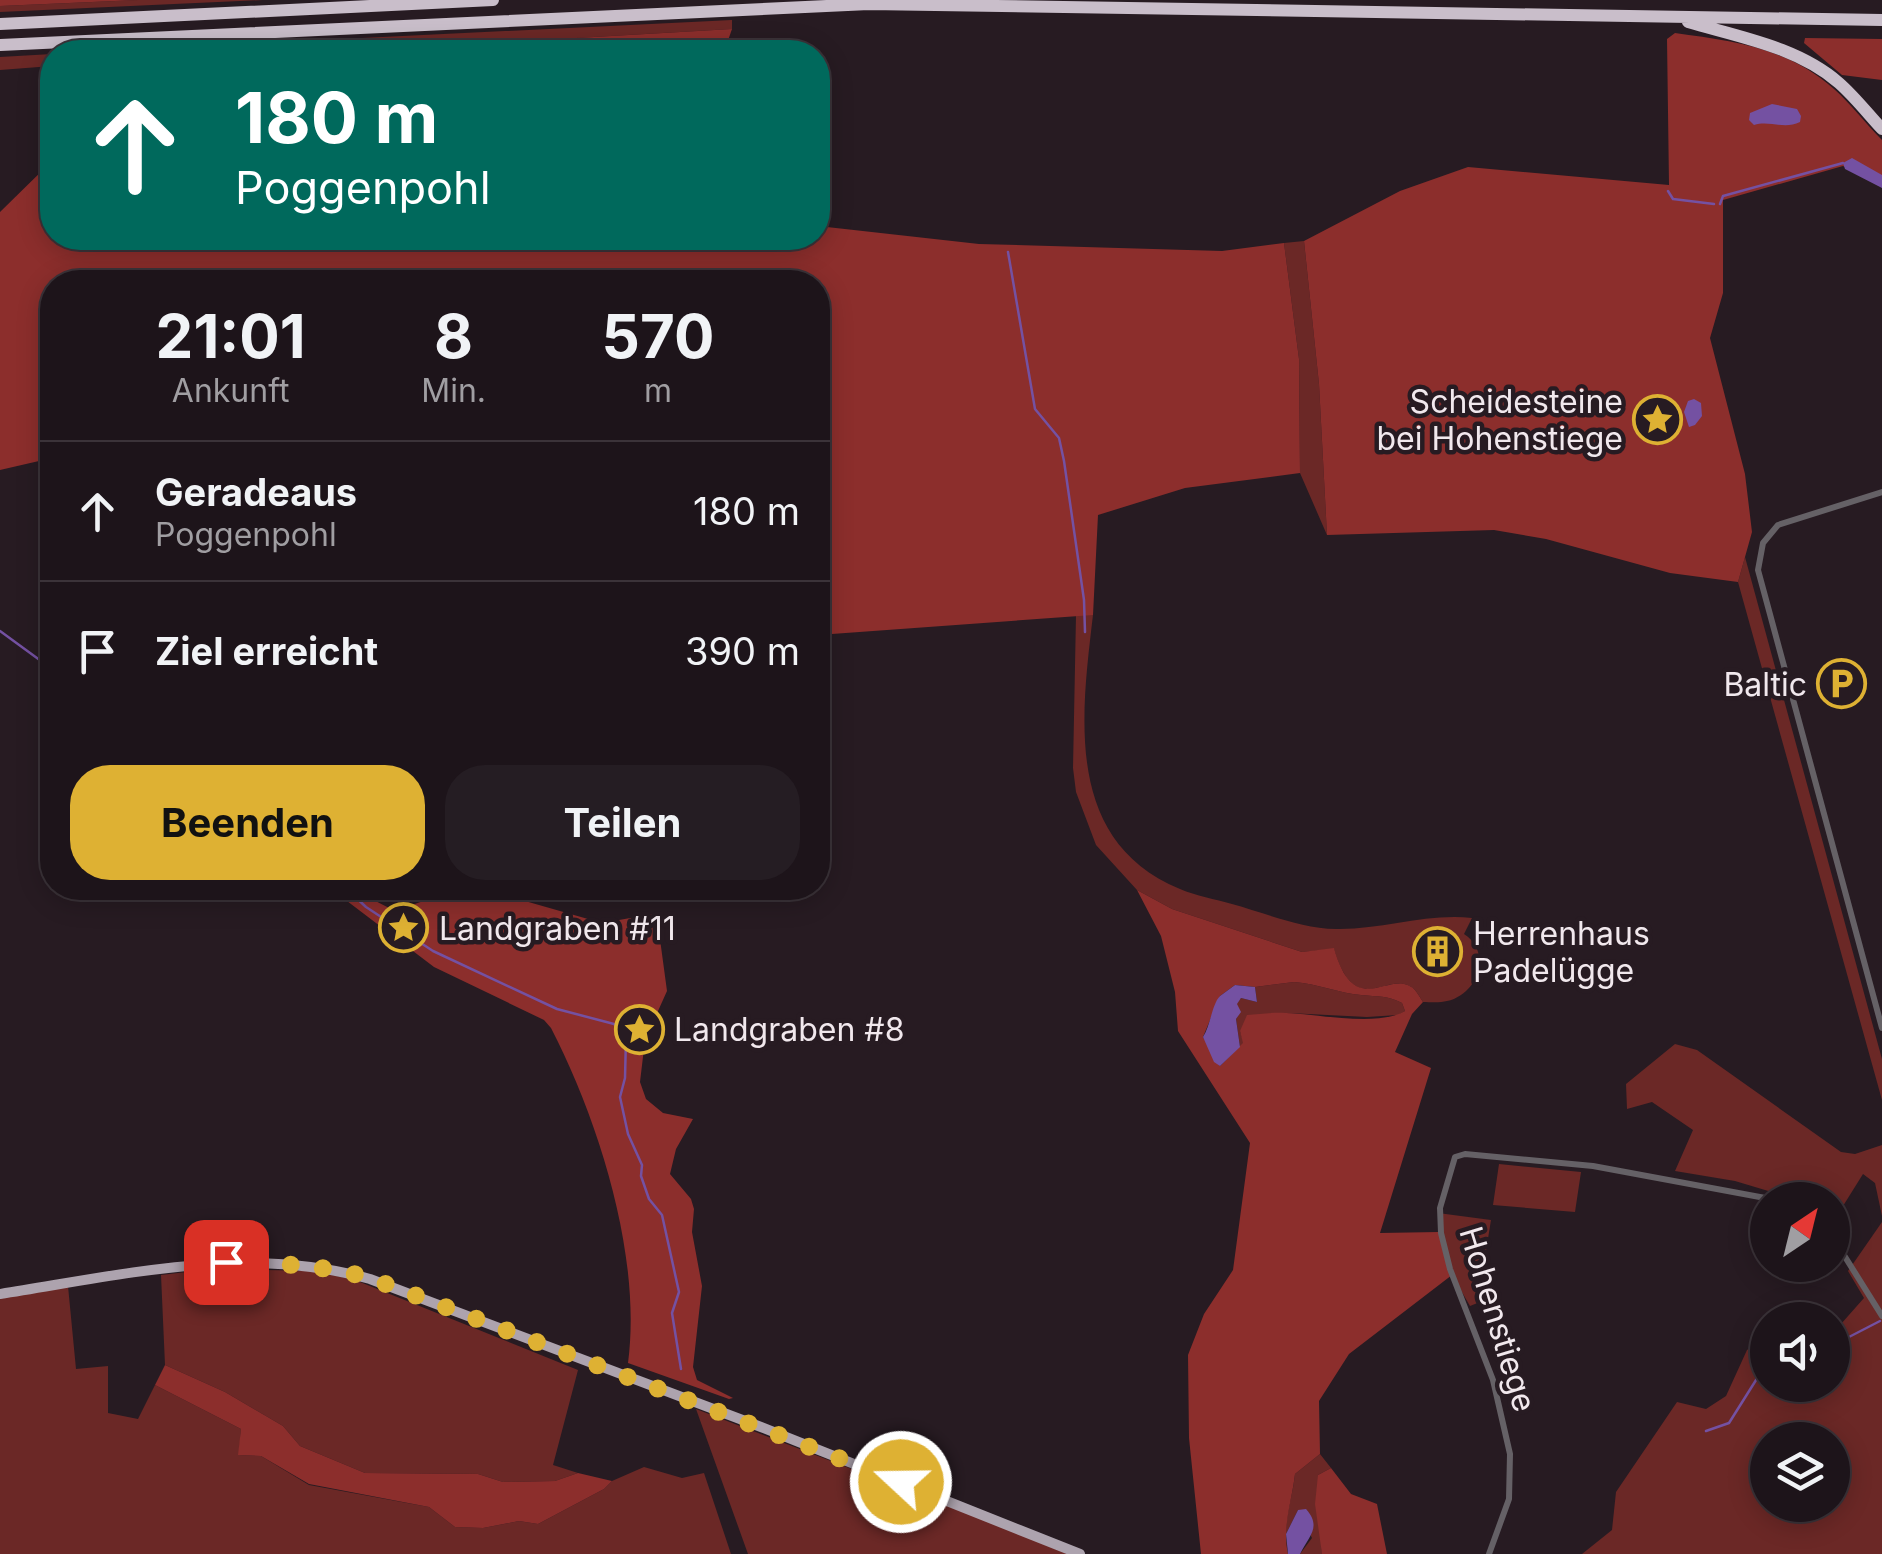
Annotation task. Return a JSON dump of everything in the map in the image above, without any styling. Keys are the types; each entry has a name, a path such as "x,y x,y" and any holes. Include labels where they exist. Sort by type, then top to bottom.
{"highway":[{"path":"0,24 493,0"},
{"path":"124,40 869,4 1882,20"},
{"path":"1671,16 1783,49 1815,66 1840,84 1882,130"},
{"path":"0,46 40,44"}],"main road":[{"path":"0,1294 226,1262 334,1268 370,1278 1080,1554"}],"street":[{"path":"1882,492 1778,525 1763,544 1758,570 1882,1028"},
{"name":"Hohenstiege","path":"1489,1554 1508,1499 1510,1454 1494,1380 1450,1268 1441,1233 1440,1208 1456,1157 1593,1166 1750,1195"},
{"path":"1850,1260 1882,1316"}],"shaded area":[{"path":"0,0 138,0 0,6"},
{"path":"263,0 0,12 0,6"},
{"path":"732,20 732,29 544,40 322,40"},
{"path":"732,29 728,40 544,40"},
{"path":"1675,33 1739,43 1798,64 1834,89 1882,140 1882,187 1843,166 1723,200 1723,293 1710,338 1745,474 1752,532 1738,582 1670,573 1546,539 1494,530 1327,535 1319,384 1304,241 1400,191 1468,167 1669,185 1667,39"},
{"path":"1805,38 1882,39 1882,80 1842,75 1804,43"},
{"path":"40,55 40,67 0,70 0,57"},
{"path":"1772,104 1797,109 1800,122 1754,125 1749,120 1750,113"},
{"path":"1852,158 1882,175 1882,188 1845,169 1843,163"},
{"path":"40,173 40,250 830,250 830,227 979,244 1222,251 1284,243 1299,359 1300,473 1185,488 1098,515 1093,615 830,634 830,270 40,270 40,461 0,470 0,212"},
{"path":"1304,241 1319,384 1327,535 1300,473 1299,359 1284,243"},
{"path":"1688,401 1701,403 1702,416 1689,427 1684,412"},
{"path":"1745,557 1882,1059 1882,1100 1738,582"},
{"path":"1076,615 1093,615 1085,694 1088,772 1098,808 1116,840 1142,868 1192,894 1323,928 1353,929 1438,918 1472,918 1464,934 1473,942 1480,962 1467,990 1447,1001 1423,1002 1414,989 1404,984 1362,988 1343,971 1334,949 1302,952 1172,909 1137,890 1096,845 1076,792"},
{"path":"1137,890 1172,909 1302,952 1334,948 1352,983 1362,988 1405,984 1423,1002 1412,1014 1395,1052 1431,1068 1380,1233 1439,1232 1452,1275 1349,1354 1319,1401 1320,1454 1295,1474 1287,1524 1288,1554 1201,1554 1189,1438 1188,1355 1204,1314 1233,1270 1250,1143 1178,1031 1175,992 1161,936","holes":["1294,982 1392,999 1402,1003 1405,1011 1364,1019 1281,1013 1247,1015 1240,1031 1243,1043 1220,1066 1203,1037 1220,996 1235,985 1255,987"]},
{"path":"374,900 395,911 426,900 522,900 602,923 653,914 657,917 667,991 645,1040 640,1082 646,1099 663,1113 693,1119 676,1149 670,1174 691,1199 694,1209 692,1232 702,1286 693,1367 697,1380 733,1398 628,1363 629,1279 613,1191 585,1105 551,1028 544,1020 434,967 347,901"},
{"path":"1294,982 1392,999 1402,1003 1405,1011 1367,1017 1288,1013 1240,1031 1244,1043 1240,1047 1236,1019 1240,1012 1236,1004 1241,998 1257,1002 1255,987"},
{"path":"1235,985 1255,987 1257,1002 1241,998 1237,1004 1241,1012 1236,1019 1240,1047 1220,1066 1214,1062 1203,1037 1217,1000"},
{"path":"1675,1044 1697,1050 1841,1152 1855,1154 1882,1145 1882,1216 1875,1183 1863,1174 1850,1195 1850,1182 1750,1182 1750,1186 1675,1171 1693,1130 1652,1102 1627,1109 1626,1084"},
{"path":"1499,1164 1581,1172 1575,1212 1493,1205"},
{"path":"1438,1213 1491,1220 1485,1257 1485,1300 1470,1306 1452,1275"},
{"path":"1882,1222 1882,1554 1582,1554 1612,1530 1616,1492 1677,1402 1706,1409 1726,1396 1750,1348 1750,1402 1850,1402 1850,1314 1864,1298 1850,1268"},
{"path":"212,1269 314,1271 355,1280 578,1370 553,1465 578,1473 555,1481 503,1482 478,1474 365,1473 300,1446 283,1426 225,1392 165,1365 161,1275"},
{"path":"68,1286 76,1369 108,1366 108,1413 138,1419 155,1385 241,1429 239,1455 261,1456 309,1485 429,1507 455,1527 483,1528 519,1521 538,1524 644,1467 682,1478 704,1473 731,1554 0,1554 0,1298"},
{"path":"165,1365 225,1392 283,1426 300,1446 365,1473 478,1474 503,1482 555,1481 578,1473 612,1481 538,1524 519,1521 483,1528 455,1527 429,1507 309,1484 261,1456 238,1455 241,1429 155,1385"},
{"path":"696,1409 1073,1554 748,1554"},
{"path":"1320,1454 1331,1468 1318,1475 1322,1554 1300,1554 1312,1538 1298,1510 1286,1534 1295,1474"},
{"path":"1331,1468 1351,1494 1377,1504 1387,1554 1322,1554 1315,1504 1318,1475"},
{"path":"1306,1509 1313,1521 1312,1532 1300,1554 1288,1554 1286,1534 1298,1510"}],"waterway":[{"path":"1720,204 1723,196 1843,163"},
{"path":"1668,191 1673,199 1714,204"},
{"path":"1008,252 1035,409 1059,438 1064,461 1085,632"},
{"path":"0,631 40,660"},
{"path":"359,900 433,951 557,1009 614,1024 626,1037 625,1078 620,1097 649,1199 662,1215 679,1292 672,1313 681,1369"},
{"path":"1850,1336 1880,1321"},
{"path":"1706,1431 1729,1423 1750,1390"}],"place":[{"name":"Scheidesteine bei Hohenstiege","path":"1658,419"},
{"name":"Baltic","path":"1842,684"},
{"name":"Landgraben #11","path":"404,928"},
{"name":"Herrenhaus Padelügge","path":"1438,951"},
{"name":"Landgraben #8","path":"639,1029"}],"route":[{"path":"226,1262 302,1264 370,1278 901,1482"}]}
